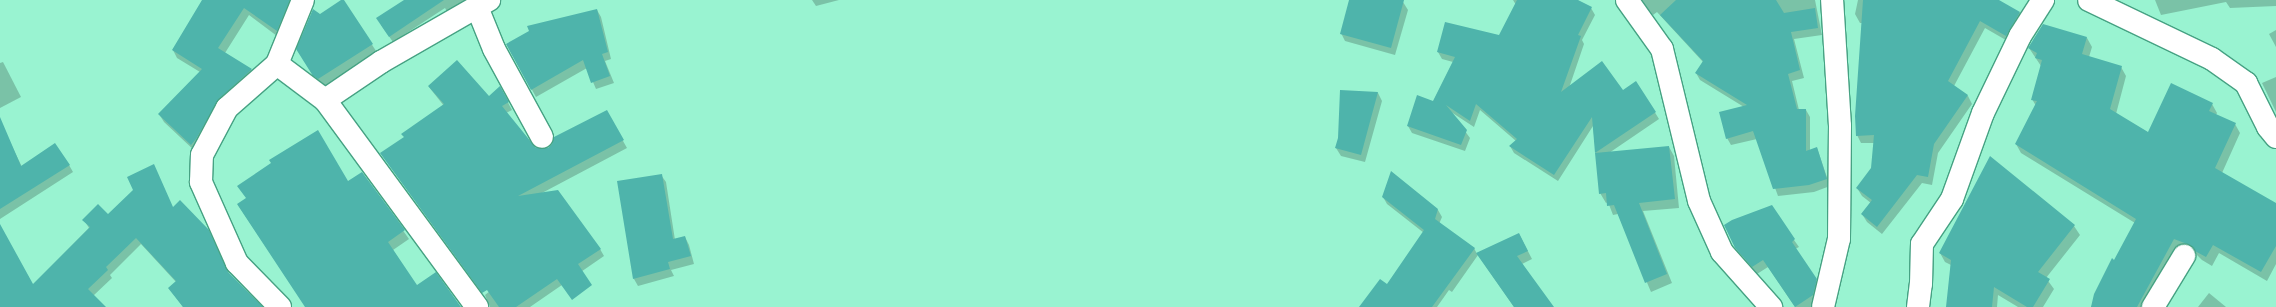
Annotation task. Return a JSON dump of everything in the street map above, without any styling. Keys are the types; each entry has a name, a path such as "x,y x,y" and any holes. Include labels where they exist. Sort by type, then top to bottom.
{"street":[{"path":"280,307 237,263 201,182 202,155 227,108 277,64 304,0"},
{"path":"1627,0 1662,49 1699,201 1722,252 1771,307"},
{"path":"1823,307 1838,239 1840,126 1832,0"},
{"path":"1918,307 1921,284 1922,244 1952,199 1983,113 2020,36 2043,0"},
{"path":"2089,0 2212,59 2246,83 2268,127 2276,138"},
{"path":"325,100 381,62 483,4 494,48 542,137"},
{"path":"277,64 325,100 477,307"},
{"path":"2153,307 2184,256"}],"building":[{"path":"202,0 290,0 277,31 244,8 218,48 252,69 219,99 191,145 158,114 202,69 172,50"},
{"path":"341,0 344,0 373,44 318,79 313,76 296,49 313,9 320,14"},
{"path":"404,0 444,0 389,37 376,18"},
{"path":"1349,0 1404,0 1391,48 1340,34"},
{"path":"1517,0 1578,0 1592,7 1578,35 1581,36 1561,92 1602,61 1623,90 1636,81 1656,112 1595,153 1592,117 1554,175 1509,146 1517,139 1476,104 1470,121 1446,105 1467,130 1461,145 1407,126 1417,95 1433,101 1455,57 1437,52 1445,22 1499,35"},
{"path":"1676,0 1776,0 1784,13 1815,8 1818,28 1791,32 1800,70 1788,74 1797,109 1806,109 1806,151 1817,147 1827,179 1809,185 1773,189 1753,131 1726,139 1719,112 1747,105 1695,73 1703,61 1660,15"},
{"path":"1863,0 1999,0 2020,12 2006,36 1980,21 1948,81 1968,95 1934,144 1928,177 1917,175 1877,227 1861,214 1872,200 1856,188 1871,168 1874,135 1856,136 1855,116"},
{"path":"597,9 608,52 602,54 610,76 591,83 583,60 531,90 506,44 529,31 527,26"},
{"path":"2043,24 2087,37 2082,54 2122,66 2110,109 2148,132 2171,83 2213,103 2209,111 2236,123 2215,168 2276,203 2276,246 2261,272 2213,245 2206,257 2195,251 2190,245 2174,239 2137,307 2091,307 2094,294 2112,258 2114,260 2136,219 2015,144 2037,101 2031,100 2042,60 2035,58 2037,53 2028,48"},
{"path":"457,60 489,96 500,86 509,102 502,106 536,148 548,148 552,144 554,137 607,110 624,140 518,196 558,190 601,249 578,264 592,285 572,300 557,279 516,307 499,307 487,290 482,293 380,153 404,137 401,134 444,104 428,86"},
{"path":"1340,90 1378,92 1361,155 1335,148 1338,138"},
{"path":"0,117 21,166 55,143 70,165 0,209"},
{"path":"318,130 348,181 362,172 405,230 388,242 417,285 436,272 461,307 305,307 237,204 246,198 237,186 271,163 269,160"},
{"path":"1669,146 1675,199 1639,203 1667,274 1645,283 1614,205 1607,206 1606,193 1599,194 1595,153"},
{"path":"1990,156 2075,225 2038,272 2050,279 2033,307 2027,307 1994,287 1992,307 1946,307 1951,260 1939,253"},
{"path":"154,164 173,207 180,200 209,230 228,272 263,307 183,307 168,288 176,281 136,238 106,267 108,270 88,289 106,307 0,307 0,224 33,284 90,227 82,220 98,204 108,214 133,190 127,177"},
{"path":"1391,171 1438,209 1435,219 1475,248 1432,307 1359,307 1380,279 1387,284 1424,230 1382,197"},
{"path":"662,174 673,239 685,236 691,256 668,262 670,269 633,279 617,181"},
{"path":"1772,205 1795,239 1792,242 1817,279 1813,295 1795,307 1763,260 1752,267 1735,248 1724,225 1732,220"},
{"path":"1519,233 1528,251 1517,256 1554,307 1514,307 1476,253"}]}
